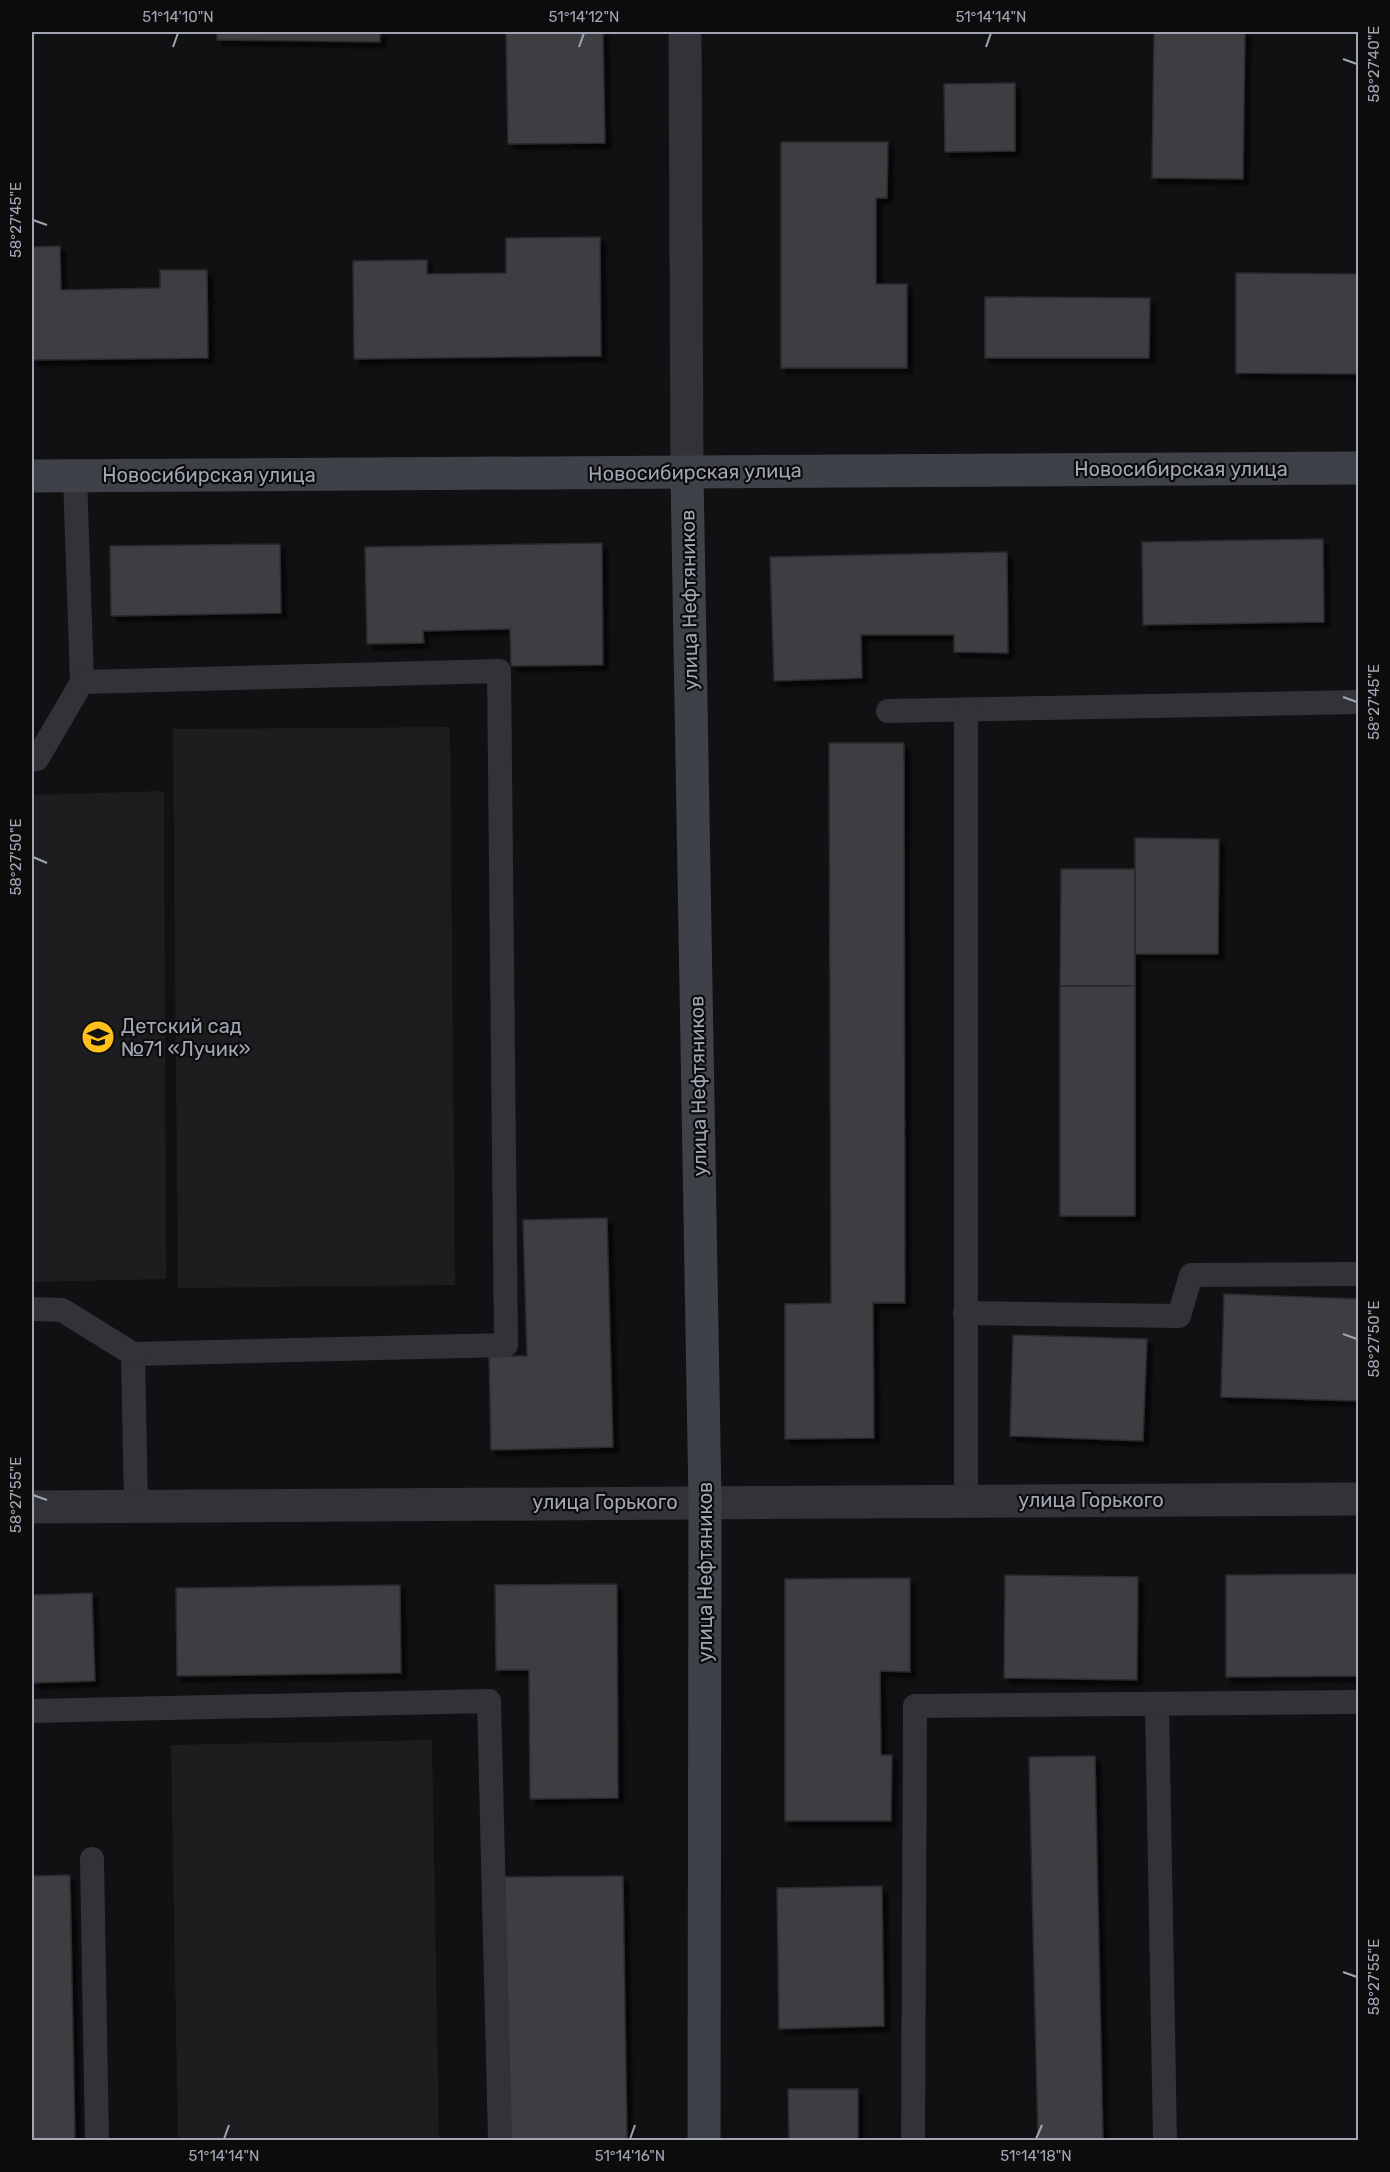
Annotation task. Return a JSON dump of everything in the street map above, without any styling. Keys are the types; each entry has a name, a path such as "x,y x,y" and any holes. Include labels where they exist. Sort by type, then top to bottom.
{"main road":[{"name":"Новосибирская улица","path":"32,476 687,474 1359,468"},
{"name":"улица Нефтяников","path":"687,474 705,1501 704,2140"}],"street":[{"name":"улица Нефтяников","path":"685,32 687,474"},
{"name":"улица Горького","path":"32,1507 705,1501 1359,1499"}],"lane":[{"path":"32,760 37,759 82,682 75,476"},
{"path":"32,1309 62,1310 133,1354 506,1345 499,672 82,682"},
{"path":"888,711 966,712 1359,702"},
{"path":"966,712 966,1501"},
{"path":"965,1313 1179,1316 1191,1275 1359,1274"},
{"path":"133,1354 136,1506"},
{"path":"32,1712 489,1701 500,2140"},
{"path":"914,2140 915,1706 1359,1702"},
{"path":"1157,1704 1165,2140"},
{"path":"92,1860 97,2140"}],"shaded area":[{"path":"450,727 455,1285 178,1288 173,729"},
{"name":"Детский сад №71 «Лучик»","path":"164,791 166,1279 32,1282 32,795"},
{"path":"432,1740 439,2140 178,2140 171,1745"}],"building":[{"path":"217,32 380,32 380,42 217,40"},
{"path":"506,32 603,32 605,143 508,144"},
{"path":"1154,32 1245,32 1243,179 1152,178"},
{"path":"1015,83 1015,151 945,152 944,84"},
{"path":"781,142 888,142 887,198 876,198 876,284 907,284 907,368 781,368"},
{"path":"600,237 601,356 354,359 353,261 427,260 427,274 506,273 506,238"},
{"path":"60,246 61,290 160,288 160,270 207,270 208,358 32,360 32,247"},
{"path":"1236,273 1358,274 1358,374 1236,373"},
{"path":"985,297 1150,298 1149,358 985,358"},
{"path":"1323,539 1324,622 1143,625 1142,542"},
{"path":"602,543 603,665 511,666 510,629 423,631 424,643 367,644 365,547"},
{"path":"280,544 281,613 111,616 110,546"},
{"path":"1007,552 1008,653 954,652 954,635 861,635 862,678 774,681 770,557"},
{"path":"829,743 904,743 905,1303 873,1303 874,1438 785,1439 785,1304 831,1303"},
{"path":"1135,838 1219,839 1218,954 1135,954"},
{"path":"1061,869 1135,869 1135,986 1060,986"},
{"path":"1060,986 1135,986 1135,1216 1060,1216"},
{"path":"607,1218 613,1447 491,1450 489,1356 527,1356 523,1220"},
{"path":"1224,1294 1358,1299 1357,1401 1221,1397"},
{"path":"1013,1335 1147,1339 1143,1441 1010,1436"},
{"path":"1358,1574 1358,1676 1226,1677 1226,1575"},
{"path":"1005,1575 1138,1577 1137,1680 1004,1678"},
{"path":"910,1578 910,1672 880,1671 881,1755 892,1755 891,1821 785,1821 785,1579"},
{"path":"617,1584 618,1798 530,1799 529,1670 496,1670 495,1585"},
{"path":"400,1585 401,1673 177,1676 176,1588"},
{"path":"92,1593 95,1681 32,1683 32,1595"},
{"path":"1095,1756 1103,2140 1038,2140 1029,1757"},
{"path":"70,1875 75,2140 32,2140 32,1876"},
{"path":"623,1876 627,2140 507,2140 504,1877"},
{"path":"882,1886 884,2026 779,2029 777,1888"},
{"path":"788,2089 858,2089 858,2140 789,2140"}],"place":[{"name":"Детский сад №71 «Лучик»","path":"98,1037"}]}
